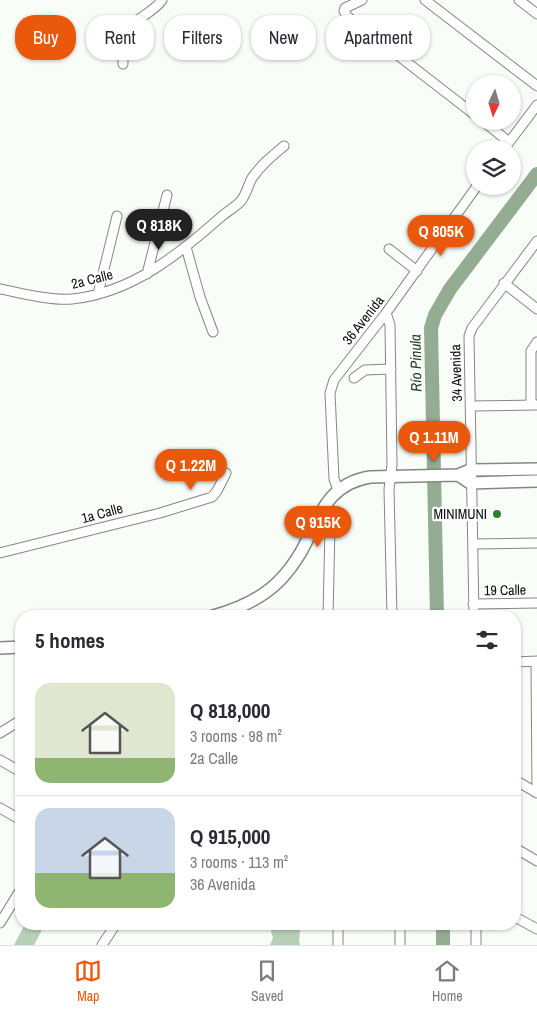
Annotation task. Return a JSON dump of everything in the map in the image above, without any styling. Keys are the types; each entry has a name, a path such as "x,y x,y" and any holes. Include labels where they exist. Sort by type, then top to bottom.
{"main road":[{"path":"229,610 255,600 278,582 300,554 320,513 330,498 338,490 357,479 453,476 470,470 537,469"},
{"path":"453,476 470,483 537,481"},
{"path":"0,648 15,647"}],"street":[{"path":"123,64 123,42 127,28 157,8 162,0"},
{"path":"362,0 345,8 344,11 347,16 466,108"},
{"path":"426,0 537,86"},
{"path":"519,0 537,14"},
{"path":"511,140 537,105"},
{"path":"492,130 502,140"},
{"name":"2a Calle","path":"0,290 70,299 98,294 147,274 186,247 242,200 250,181 260,167 284,146"},
{"path":"147,274 167,195"},
{"name":"36 Avenida","path":"338,490 334,479 331,386 338,374 417,271 471,195"},
{"path":"98,294 117,216"},
{"name":"34 Avenida","path":"474,610 469,336 472,328 537,240"},
{"path":"186,247 200,297 214,332"},
{"path":"389,249 417,271"},
{"path":"504,283 537,309"},
{"path":"386,313 390,325 391,369 391,477 389,488 392,610"},
{"path":"471,406 534,405 531,351 537,342"},
{"path":"354,378 365,370 391,369"},
{"name":"1a Calle","path":"0,553 160,513 212,497 226,473"},
{"path":"320,513 330,527 328,610"},
{"path":"473,544 537,543"},
{"name":"19 Calle","path":"473,604 537,603"},
{"path":"521,662 536,661 537,793"},
{"path":"0,733 15,724"},
{"path":"0,760 15,769"},
{"path":"521,784 537,793"},
{"path":"0,808 15,817"},
{"path":"521,852 537,861"},
{"path":"0,923 15,899"},
{"path":"521,920 537,929"},
{"path":"102,945 112,930"},
{"path":"338,930 338,945"},
{"path":"400,930 400,945"},
{"path":"476,930 476,945"}],"green space":[{"path":"22,930 42,930 34,945 14,945"},
{"path":"271,930 300,930 300,945 270,945 273,938"}],"waterway":[{"name":"Río Pinula","path":"437,610 431,328 435,315 450,289 537,174"},
{"name":"Río Pinula","path":"443,930 443,945"}],"place":[{"name":"MINIMUNI","path":"497,514"}]}
